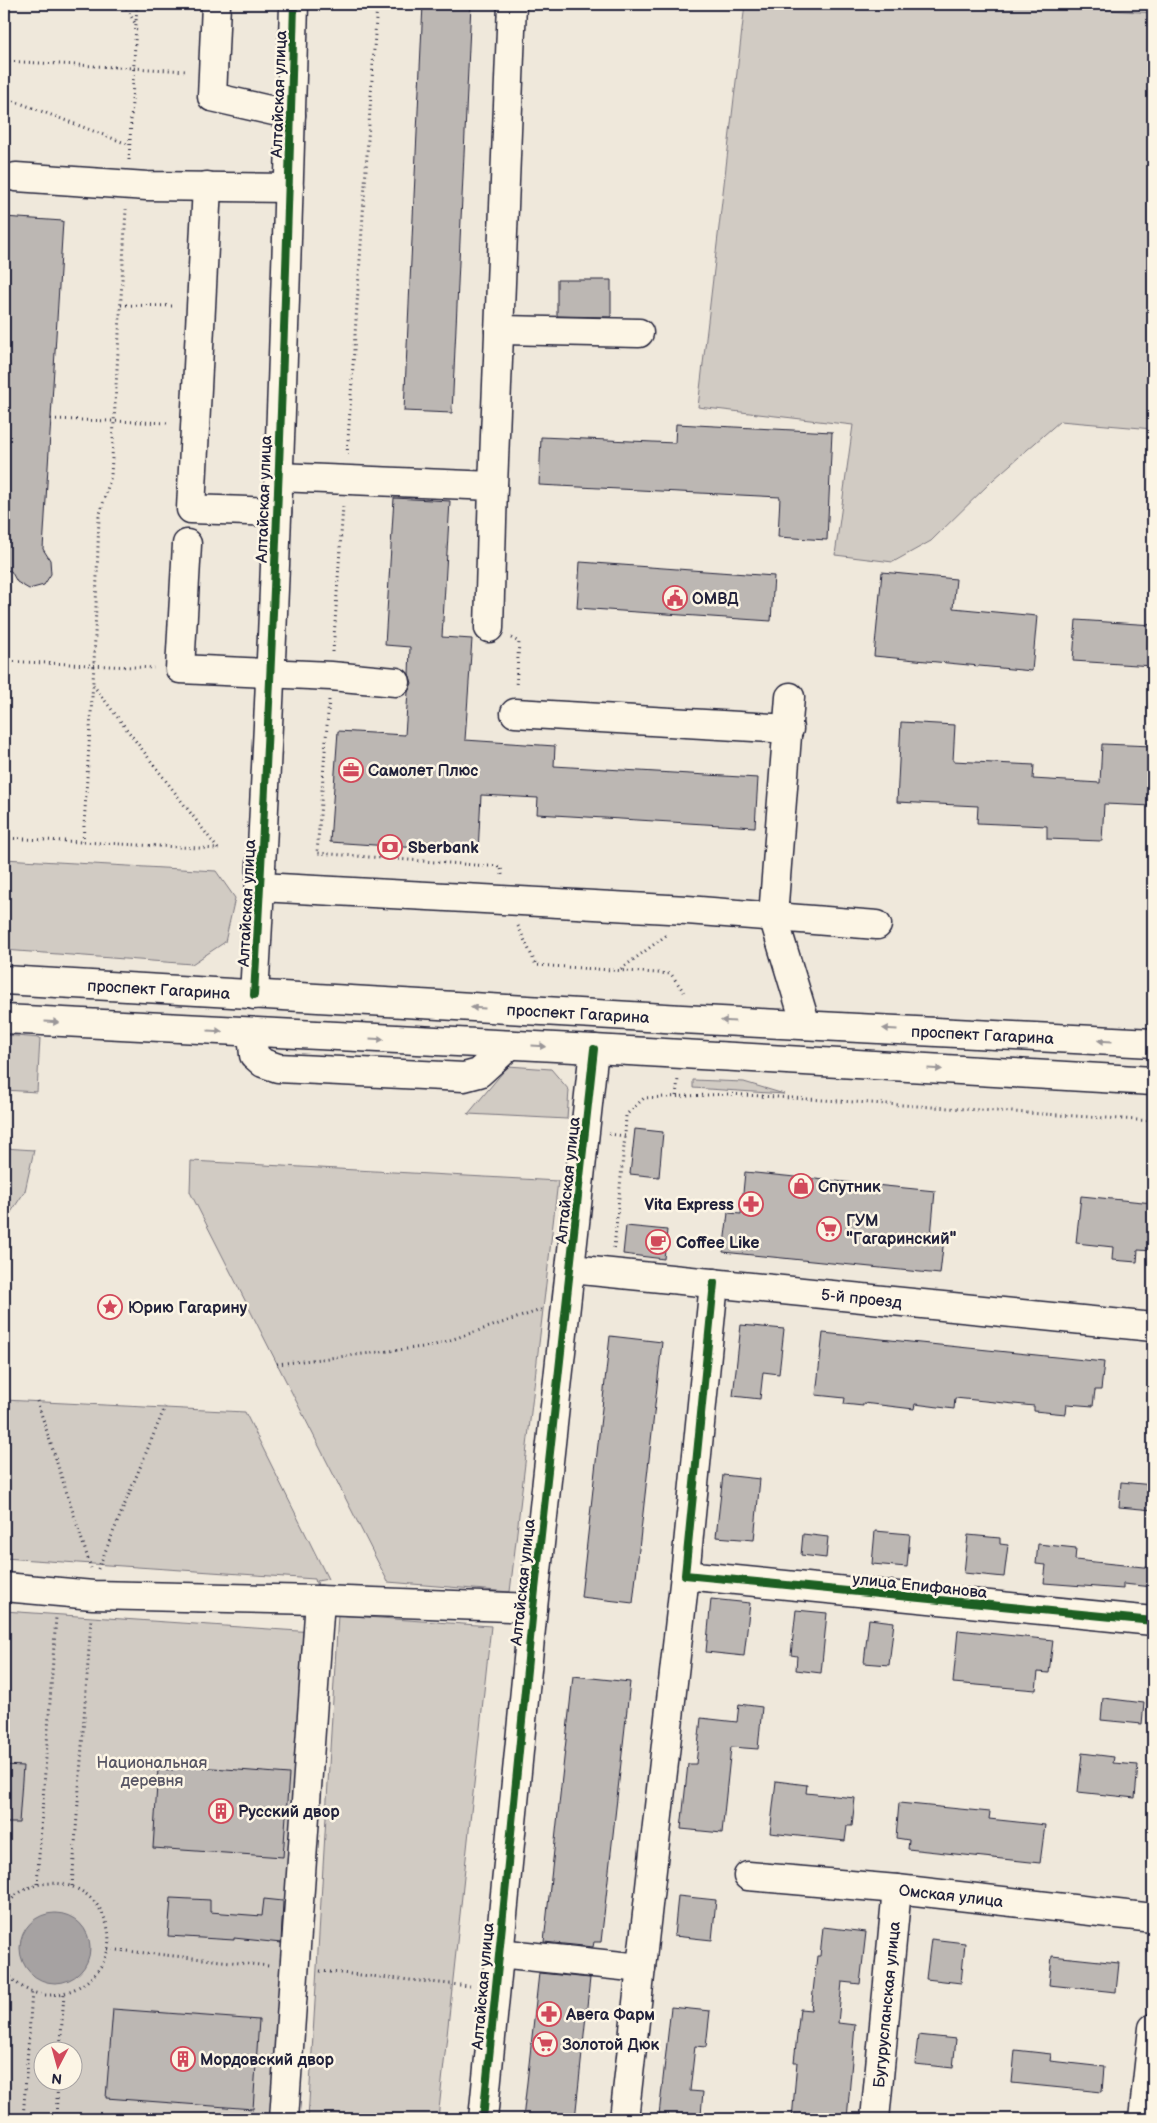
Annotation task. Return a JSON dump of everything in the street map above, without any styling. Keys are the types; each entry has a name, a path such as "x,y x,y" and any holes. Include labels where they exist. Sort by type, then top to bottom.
{"street":[{"path":"216,4 212,97 291,114"},
{"name":"Алтайская улица","path":"252,1033 277,512 290,188 294,4"},
{"path":"490,628 493,486 512,4"},
{"path":"16,177 128,186 290,188"},
{"path":"207,186 191,509 277,512"},
{"path":"499,330 638,333"},
{"path":"278,478 493,486"},
{"path":"186,544 180,670 331,676 396,682"},
{"path":"790,697 773,916 806,1025"},
{"path":"514,713 789,729"},
{"path":"260,887 687,910 877,925"},
{"name":"проспект Гагарина","path":"4,980 596,1014 1153,1043"},
{"name":"Алтайская улица","path":"483,2119 533,1608 568,1301 596,1014"},
{"path":"4,1019 1153,1080"},
{"name":"5-й проезд","path":"571,1269 1153,1327"},
{"path":"624,2119 685,1575 714,1283"},
{"name":"улица Епифанова","path":"685,1575 1153,1621"},
{"path":"4,1587 58,1591 93,1581 320,1600 533,1608"},
{"path":"284,2119 320,1600"},
{"name":"Омская улица","path":"748,1876 897,1889 1153,1918"},
{"name":"Бугурусланская улица","path":"875,2119 897,1889"},
{"path":"499,1953 641,1968"},
{"path":"1143,2119 1153,2028"}],"path":[{"path":"124,4 136,24"},
{"path":"83,842 94,665 100,517 111,476 122,305 137,4"},
{"path":"377,4 345,480 317,853 501,867 506,901 536,965 671,974 684,992"},
{"path":"4,61 212,72"},
{"path":"4,97 130,144"},
{"path":"122,305 201,307"},
{"path":"51,419 195,423"},
{"path":"490,628 519,642 514,713"},
{"path":"4,660 180,670"},
{"path":"4,838 219,849 93,684"},
{"path":"621,970 666,937 687,910"},
{"path":"676,1096 678,1077"},
{"path":"611,1273 626,1115 644,1098 729,1094 1153,1121"},
{"path":"585,1132 625,1136"},
{"path":"277,1364 432,1346 568,1301"},
{"path":"37,1401 93,1581"},
{"path":"72,1886 93,1581 165,1407"},
{"path":"37,1884 58,1591"},
{"path":"4,1911 15,1896 37,1884 54,1882 72,1886 89,1896 101,1911 108,1930 108,1949 102,1965 93,1978 80,1988 64,1994 48,1996 32,1992 17,1984 4,1968"},
{"path":"23,2119 32,1992"},
{"path":"61,2040 64,1994"},
{"path":"56,2119 57,2090"}],"green space":[{"path":"745,4 1022,4 1153,13 1153,429 1060,421 994,479 931,541 893,562 835,555 853,425 698,407"},
{"path":"4,859 216,871 235,898 225,942 192,964 4,950"},
{"path":"4,1035 40,1038 37,1092 4,1090"},
{"path":"508,1066 551,1069 569,1090 567,1119 468,1114"},
{"path":"693,1080 744,1082 784,1094 693,1088"},
{"path":"4,1148 34,1150 25,1191 4,1223"},
{"path":"191,1161 558,1181 510,1592 388,1582 190,1192"},
{"path":"4,1400 245,1412 328,1579 317,1581 320,1600 315,1579 4,1558"},
{"name":"Национальная деревня","path":"4,1611 313,1632 270,2119 4,2119"},
{"path":"338,1615 491,1626 438,2119 308,2119"}],"shaded area":[{"path":"55,1913 74,1919 84,1929 90,1948 84,1967 74,1977 55,1983 36,1977 26,1967 20,1948 26,1929 36,1919"}],"building":[{"path":"423,4 471,4 452,413 404,411"},
{"path":"4,217 63,221 43,549 50,560 51,574 44,585 29,589 17,582 11,571 4,570"},
{"path":"557,280 611,280 611,317 557,316"},
{"path":"676,424 832,432 827,540 778,537 780,497 539,485 541,437 675,443"},
{"path":"394,498 450,501 442,637 472,639 465,740 555,746 554,766 758,778 755,827 537,814 538,798 481,795 478,852 330,842 338,731 405,735 408,692 412,683 409,674 410,647 385,645"},
{"path":"580,562 774,576 771,621 577,608"},
{"path":"882,572 956,579 953,608 1037,616 1032,671 874,656"},
{"path":"1076,620 1153,625 1153,666 1073,661"},
{"path":"901,722 955,725 953,761 1034,765 1033,779 1100,783 1102,744 1153,746 1153,806 1104,804 1102,841 1047,839 1047,826 977,823 978,806 897,802"},
{"path":"635,1129 663,1132 659,1177 630,1174"},
{"name":"ГУМ \"Гагаринский\"","path":"745,1172 935,1191 931,1236 944,1238 940,1274 723,1252 728,1213 741,1214"},
{"path":"1081,1196 1153,1203 1153,1251 1138,1250 1137,1262 1112,1260 1113,1247 1076,1243"},
{"path":"626,1226 667,1230 664,1259 623,1254"},
{"path":"741,1325 784,1329 779,1374 763,1372 760,1399 733,1396"},
{"path":"823,1333 1104,1362 1101,1390 1095,1390 1093,1406 1067,1404 1066,1414 1034,1411 1034,1406 955,1398 954,1409 915,1404 914,1409 863,1403 863,1406 844,1404 845,1398 816,1395"},
{"path":"610,1336 662,1342 633,1603 581,1597"},
{"path":"723,1475 760,1479 754,1540 716,1537"},
{"path":"1121,1482 1153,1485 1153,1510 1119,1507"},
{"path":"875,1531 910,1534 907,1567 872,1564"},
{"path":"803,1534 828,1537 826,1558 801,1555"},
{"path":"968,1535 1000,1538 1000,1544 1008,1545 1004,1577 964,1573"},
{"path":"1038,1544 1076,1548 1075,1560 1153,1568 1153,1587 1123,1584 1123,1589 1044,1583 1046,1565 1036,1564"},
{"path":"711,1599 750,1603 744,1656 706,1652"},
{"path":"796,1610 827,1613 821,1673 796,1670 797,1656 791,1655"},
{"path":"869,1619 894,1622 889,1665 864,1663"},
{"path":"958,1630 1053,1640 1049,1673 1038,1672 1036,1690 953,1683"},
{"path":"573,1676 630,1682 601,1942 594,1942 593,1947 544,1942"},
{"path":"1103,1698 1144,1703 1142,1724 1101,1720"},
{"path":"739,1704 762,1707 758,1749 731,1747 722,1833 681,1829 688,1764 696,1764 701,1718 737,1722"},
{"path":"1082,1753 1114,1757 1113,1763 1138,1765 1135,1798 1078,1792"},
{"path":"4,1765 23,1766 19,1823 4,1823"},
{"name":"Русский двор","path":"175,1765 289,1774 283,1857 153,1848 158,1769 174,1770"},
{"path":"776,1781 807,1785 806,1793 855,1798 852,1826 847,1826 845,1841 770,1833"},
{"path":"899,1803 990,1812 989,1819 1045,1825 1040,1863 908,1849 909,1840 896,1838"},
{"path":"678,1896 716,1900 712,1940 674,1936"},
{"path":"171,1898 210,1900 210,1912 262,1916 264,1899 283,1901 281,1943 234,1938 234,1940 168,1936"},
{"path":"823,1927 866,1932 860,1984 842,1982 838,2023 855,2025 847,2119 792,2119 797,2062 794,2062 800,2009 811,2010 817,1956 820,1956"},
{"path":"931,1939 965,1943 961,1983 926,1979"},
{"path":"1052,1956 1119,1963 1116,1992 1049,1985"},
{"path":"539,1973 590,1978 575,2119 523,2119"},
{"path":"671,2007 710,2011 706,2047 695,2046 690,2091 703,2092 701,2114 688,2113 688,2118 659,2115"},
{"name":"Мордовский двор","path":"113,2009 259,2020 253,2109 106,2098"},
{"path":"918,2035 956,2039 953,2068 915,2064"},
{"path":"1015,2050 1051,2054 1050,2061 1104,2067 1102,2092 1012,2083"}],"cycle path":[{"path":"254,995 278,499 294,4"},
{"path":"483,2119 533,1608 594,1049"},
{"path":"714,1283 685,1575 1153,1621"}],"place":[{"name":"ОМВД","path":"675,598"},
{"name":"Самолет Плюс","path":"351,770"},
{"name":"Sberbank","path":"390,847"},
{"name":"Спутник","path":"801,1186"},
{"name":"Vita Express","path":"751,1204"},
{"name":"ГУМ \"Гагаринский\"","path":"829,1229"},
{"name":"Coffee Like","path":"658,1242"},
{"name":"Юрию Гагарину","path":"110,1307"},
{"name":"Русский двор","path":"221,1811"},
{"name":"Авега Фарм","path":"549,2014"},
{"name":"Золотой Дюк","path":"545,2044"},
{"name":"Мордовский двор","path":"183,2059"}]}
